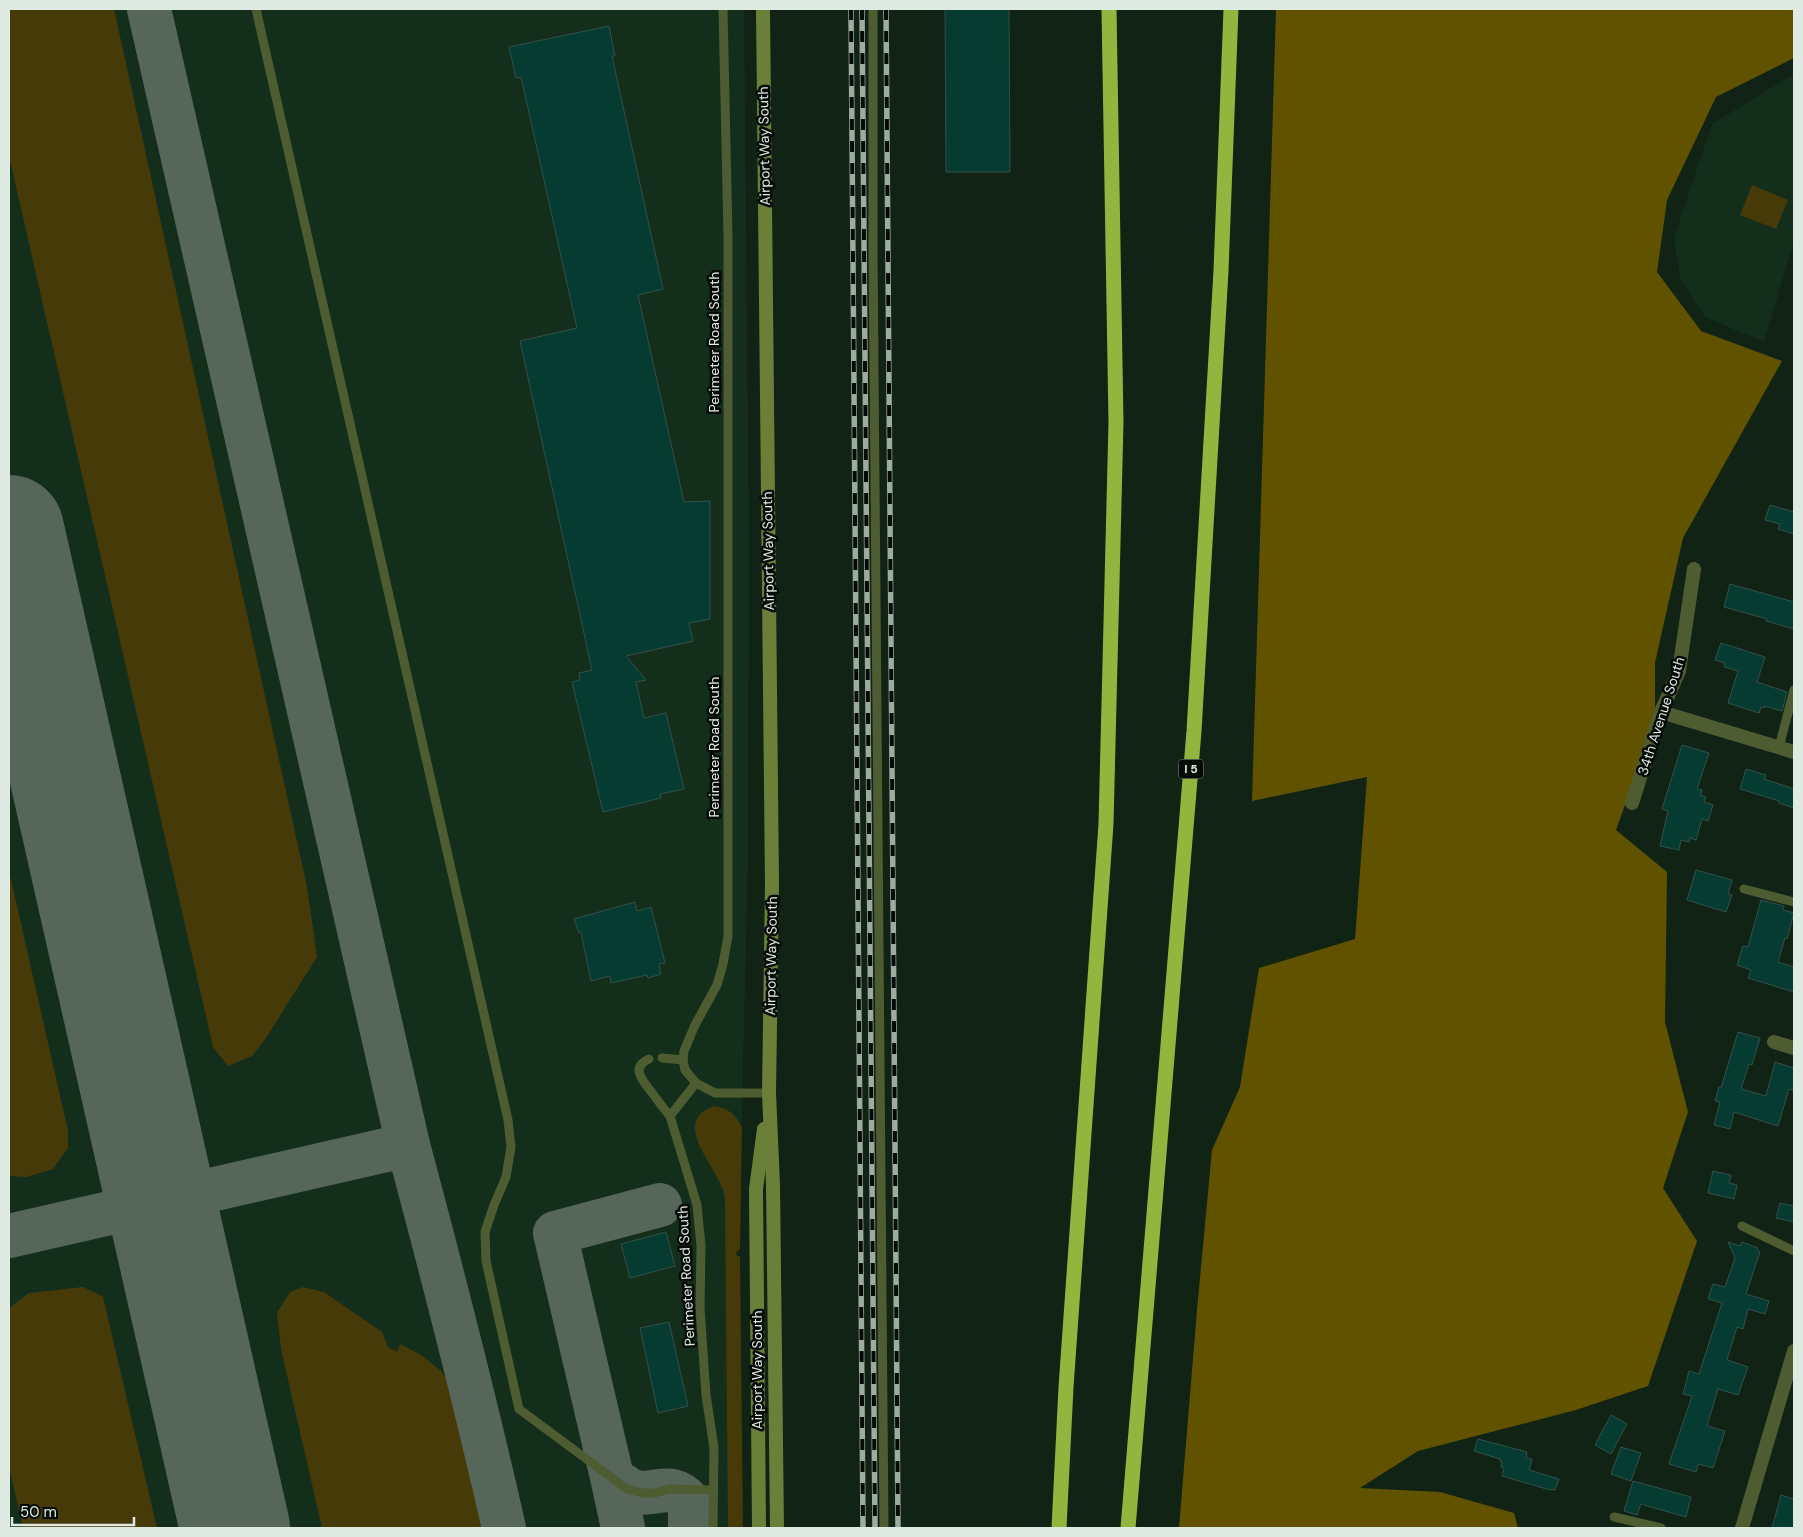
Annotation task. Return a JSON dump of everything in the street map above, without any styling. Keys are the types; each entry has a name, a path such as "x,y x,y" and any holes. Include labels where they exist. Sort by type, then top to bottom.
{"highway":[{"path":"1059,1528 1067,1377 1106,824 1116,422 1109,9"},
{"name":"I 5","path":"1128,1528 1194,731 1221,271 1231,9"}],"main road":[{"name":"Airport Way South","path":"763,9 772,885 769,1094 773,1185 777,1528"},
{"name":"Airport Way South","path":"758,1528 756,1189 769,1094"}],"street":[{"name":"34th Avenue South","path":"1632,802 1661,712 1679,670 1694,569"},
{"path":"1661,712 1794,752"},
{"path":"1774,1042 1794,1048"},
{"path":"1742,1528 1794,1351"}],"lane":[{"path":"256,9 508,1120 512,1147 506,1177 494,1205 486,1232 486,1261 519,1409 627,1488 643,1493 655,1493 669,1489 713,1490"},
{"name":"Perimeter Road South","path":"683,1060 684,1050 695,1025 717,985 728,936 728,236 724,9"},
{"path":"872,9 872,249 884,1528"},
{"path":"1779,747 1794,690"},
{"path":"1744,889 1794,902"},
{"path":"662,1058 683,1060 685,1070 696,1084 715,1093 769,1094"},
{"path":"649,1059 642,1062 639,1068 639,1077 670,1116 696,1084"},
{"name":"Perimeter Road South","path":"670,1116 697,1205 701,1246 700,1308 706,1395 714,1448 713,1528"},
{"path":"1742,1226 1794,1250"},
{"path":"1614,1517 1661,1528"}],"shaded area":[{"path":"9,9 744,9 749,534 748,862 738,1268 738,1528 9,1528"},
{"path":"9,9 114,9 307,887 317,957 264,1041 252,1056 228,1066 213,1047 9,156"},
{"path":"1276,9 1794,9 1794,58 1716,97 1667,200 1657,272 1701,331 1782,361 1683,538 1655,663 1655,722 1616,830 1667,872 1665,1022 1688,1112 1663,1188 1697,1241 1648,1386 1576,1410 1418,1451 1360,1488 1440,1492 1514,1513 1518,1528 1179,1528 1212,1150 1240,1087 1259,968 1355,939 1367,777 1252,801"},
{"path":"1794,74 1794,241 1764,342 1705,317 1680,278 1674,237 1712,124"},
{"path":"1752,185 1788,200 1776,229 1740,215"},
{"path":"9,871 68,1131 68,1148 53,1169 26,1177 9,1176"},
{"path":"714,1106 731,1112 742,1128 740,1249 736,1252 736,1255 740,1257 743,1528 728,1528 725,1199 716,1175 701,1149 696,1136 695,1124 701,1114"},
{"path":"83,1287 103,1297 157,1528 23,1528 9,1467 9,1308 29,1293"},
{"path":"303,1287 324,1292 382,1332 388,1347 397,1352 400,1344 421,1355 441,1371 460,1399 490,1528 322,1528 281,1349 277,1313 290,1292"}],"building":[{"path":"945,9 1009,9 1010,172 946,172"},
{"path":"609,26 615,56 612,56 663,289 638,295 684,502 710,501 710,619 689,623 693,641 626,656 646,680 636,682 644,718 666,713 684,789 660,794 661,798 603,812 572,682 580,680 579,673 592,670 520,341 577,328 521,77 516,78 509,47"},
{"path":"1770,505 1794,512 1794,534 1778,529 1780,524 1765,520"},
{"path":"1730,584 1794,602 1794,629 1724,607"},
{"path":"1721,643 1765,657 1757,682 1787,692 1782,711 1764,706 1764,708 1761,707 1759,713 1728,703 1738,671 1724,667 1725,663 1715,660"},
{"path":"1682,745 1709,753 1697,789 1702,790 1700,795 1706,797 1704,802 1713,805 1708,821 1702,819 1696,840 1690,838 1689,842 1681,840 1679,850 1660,846 1668,811 1662,809"},
{"path":"1746,769 1766,775 1764,779 1794,789 1794,808 1779,803 1779,801 1740,789"},
{"path":"1696,870 1732,880 1728,894 1732,895 1726,912 1687,900"},
{"path":"1761,900 1784,906 1783,910 1794,913 1778,962 1794,967 1794,992 1748,978 1751,970 1737,965 1743,946 1748,947"},
{"path":"635,902 637,911 651,907 665,963 659,964 661,974 648,978 647,975 611,983 610,976 591,981 581,932 579,933 574,919"},
{"path":"1738,1032 1760,1038 1752,1065 1749,1064 1741,1089 1766,1096 1775,1062 1794,1068 1794,1091 1789,1089 1778,1126 1734,1112 1730,1129 1714,1125 1720,1102 1715,1101 1719,1087 1721,1088"},
{"path":"1713,1171 1731,1175 1729,1183 1737,1185 1734,1199 1708,1193"},
{"path":"1780,1203 1794,1206 1794,1222 1776,1218"},
{"path":"666,1232 675,1266 630,1278 621,1244"},
{"path":"1728,1242 1740,1246 1742,1242 1758,1248 1757,1250 1760,1252 1746,1294 1769,1301 1765,1314 1748,1309 1743,1329 1737,1327 1727,1360 1748,1367 1738,1395 1718,1389 1707,1426 1725,1431 1713,1468 1698,1464 1696,1472 1669,1464 1692,1396 1683,1394 1689,1371 1699,1374 1722,1303 1708,1299 1713,1284 1725,1287 1735,1258"},
{"path":"669,1322 688,1406 658,1413 640,1328"},
{"path":"1611,1415 1627,1424 1611,1454 1595,1445"},
{"path":"1478,1439 1527,1452 1526,1458 1532,1459 1529,1470 1559,1479 1555,1490 1502,1476 1504,1468 1501,1467 1502,1461 1500,1459 1474,1451"},
{"path":"1621,1447 1641,1453 1631,1481 1611,1474"},
{"path":"1633,1481 1691,1497 1686,1517 1641,1504 1637,1515 1624,1511"},
{"path":"1781,1495 1794,1499 1794,1528 1772,1528"}],"taxiway":[{"path":"149,9 408,1145 458,1336 504,1528"},
{"path":"9,1236 408,1145"},
{"path":"623,1528 555,1233 660,1205"},
{"path":"624,1486 641,1493 666,1490 682,1495 690,1503 690,1528"}],"runway":[{"path":"9,530 235,1528"}],"railway":[{"path":"851,9 863,1528"},
{"path":"862,9 875,1528"},
{"path":"886,9 898,1528"}]}
